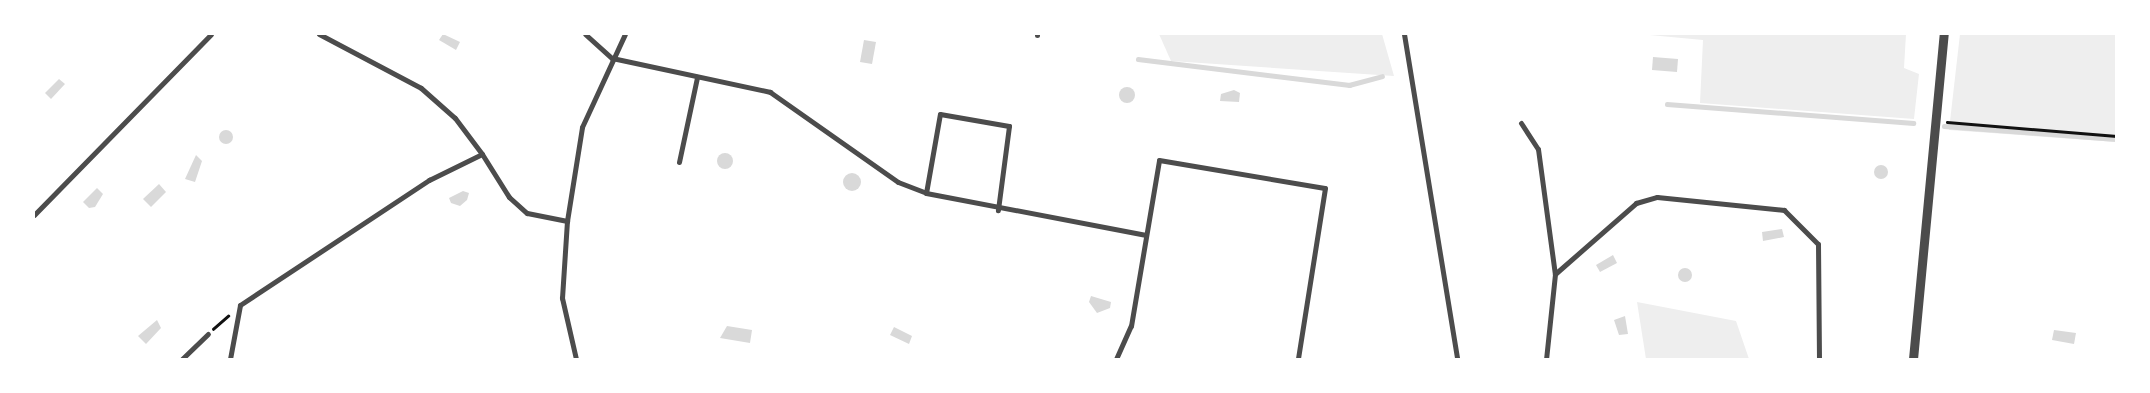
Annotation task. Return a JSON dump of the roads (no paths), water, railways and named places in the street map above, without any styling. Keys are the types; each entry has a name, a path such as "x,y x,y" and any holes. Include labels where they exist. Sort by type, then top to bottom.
{"street":[{"path":"34,215 212,34"},
{"path":"319,34 422,88 455,118 482,154 509,198 528,213 567,221"},
{"path":"585,34 612,58 770,92 898,182 926,194 998,210 1146,235"},
{"path":"576,359 562,298 567,221 582,127 612,58 625,34"},
{"path":"1404,34 1457,359"},
{"path":"1912,359 1944,34"},
{"path":"679,162 697,77"},
{"path":"926,194 940,114 1009,126 998,210"},
{"path":"1521,123 1538,149 1555,274 1546,359"},
{"path":"230,359 240,305 429,180 482,154"},
{"path":"1116,359 1131,326 1159,160 1324,188 1298,359"},
{"path":"1555,274 1636,204 1657,197 1784,210 1818,244 1819,359"},
{"path":"182,359 208,334"}],"waterway":[{"path":"1138,59 1349,85 1382,76"},
{"path":"1667,104 1913,123"},
{"path":"1944,126 2116,139"}]}
